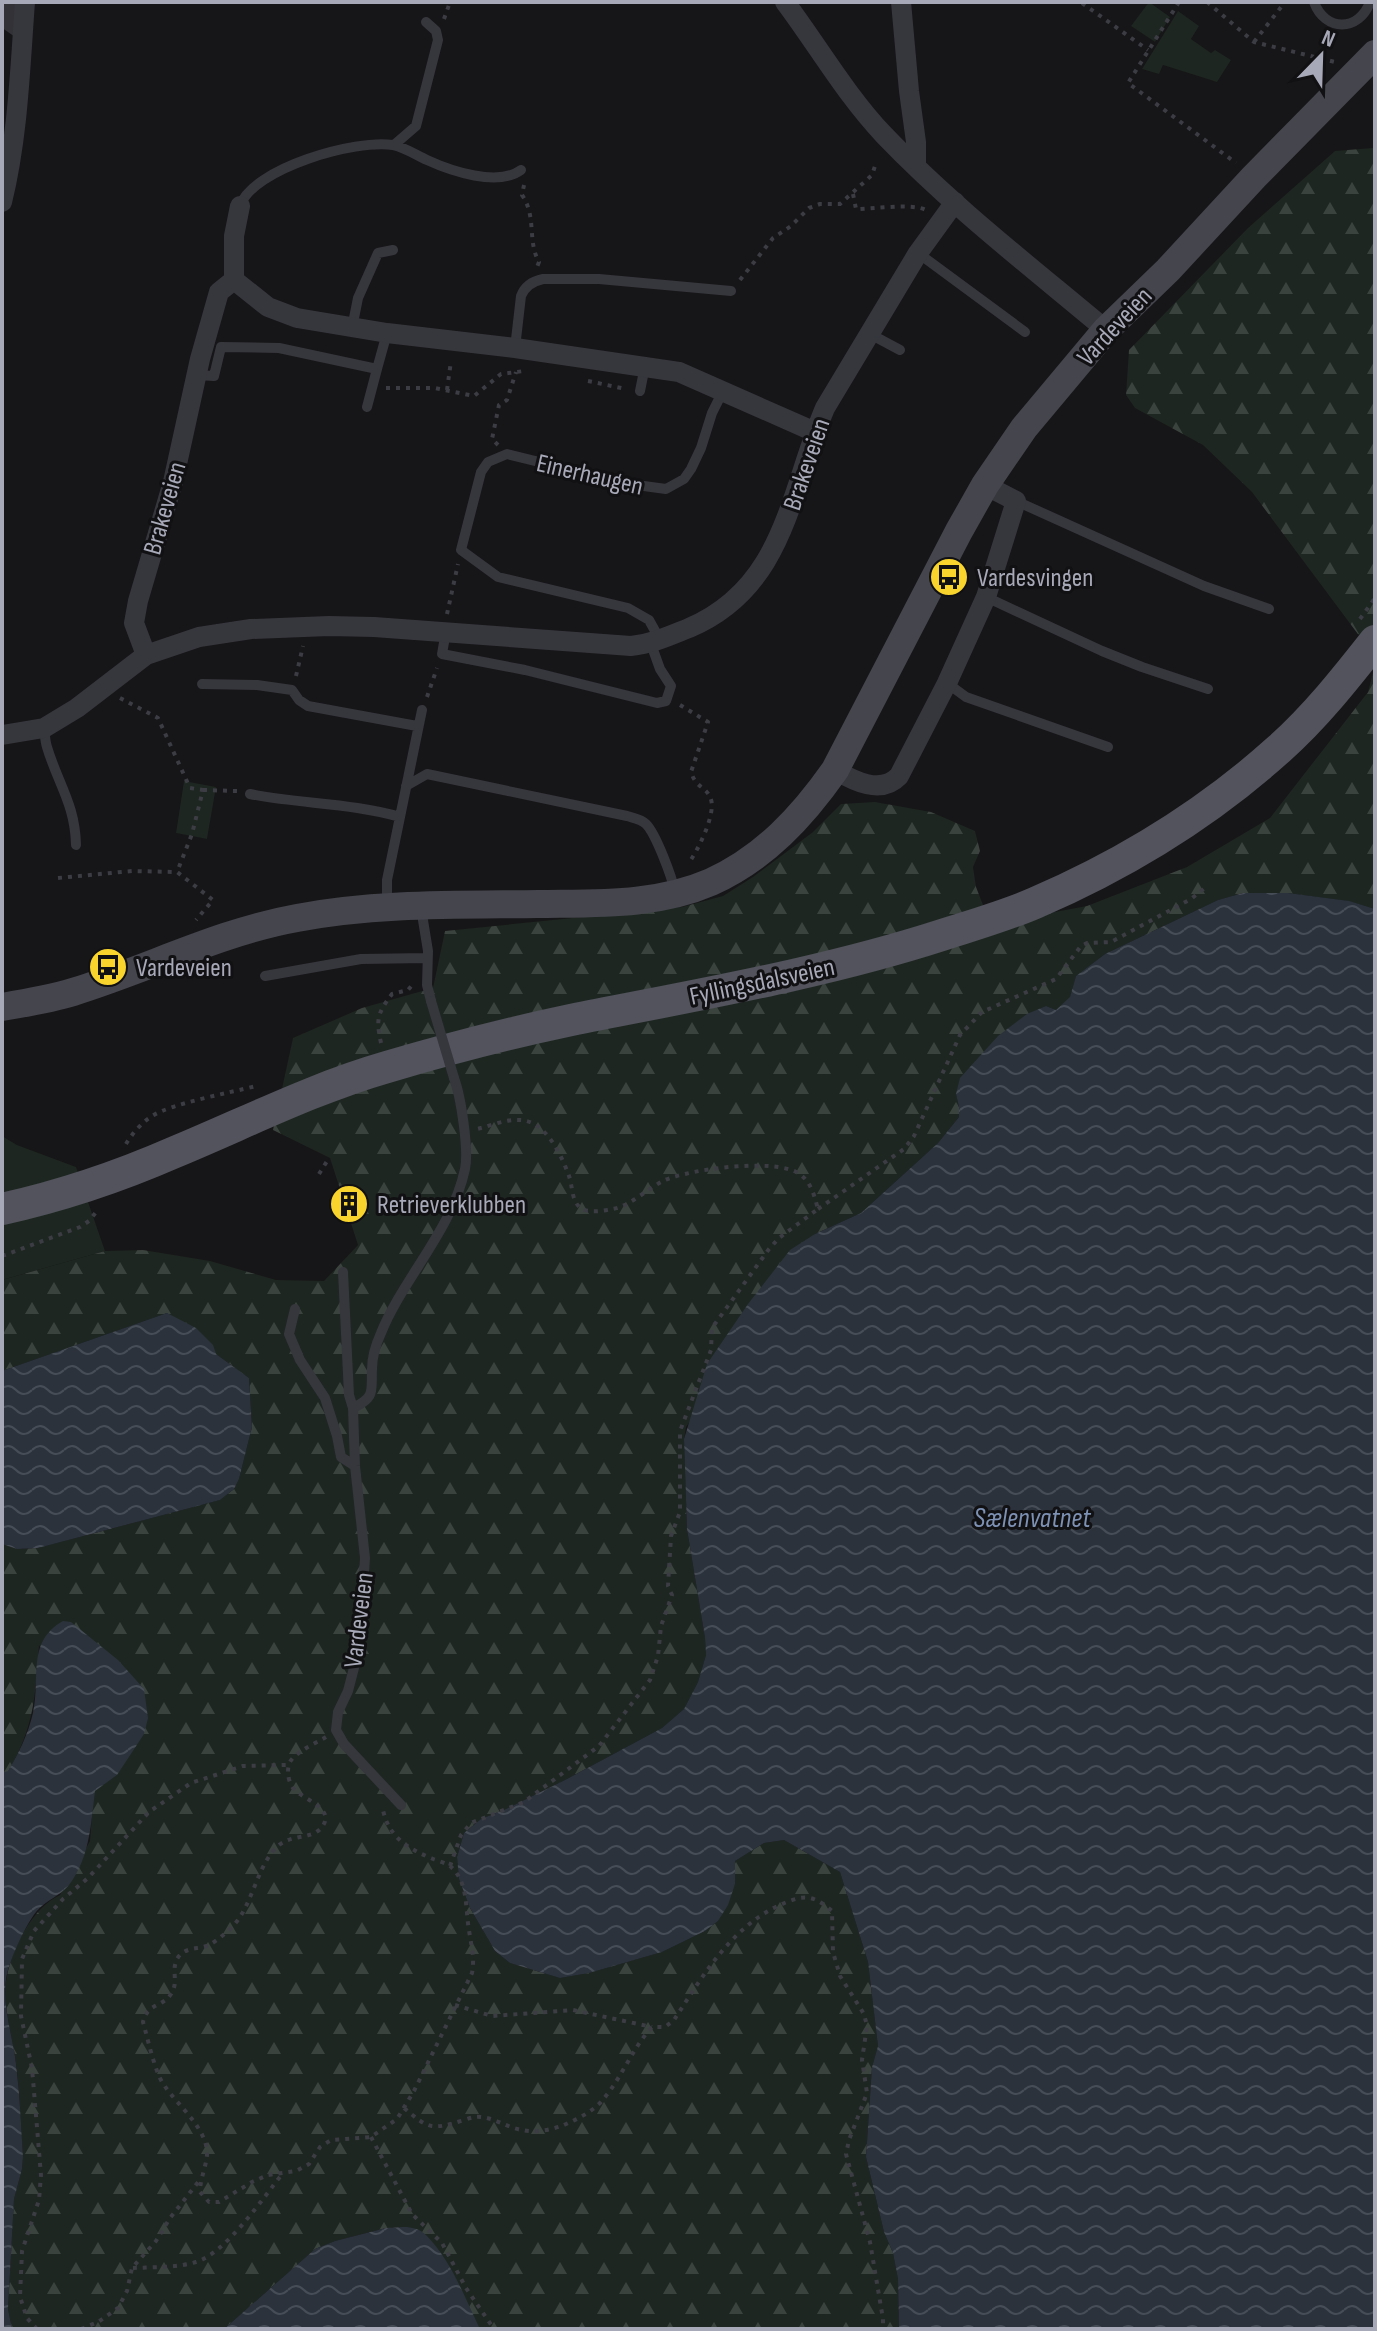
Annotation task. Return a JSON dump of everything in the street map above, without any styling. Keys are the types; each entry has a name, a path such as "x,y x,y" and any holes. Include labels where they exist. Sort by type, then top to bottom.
{"main road":[{"name":"Vardeveien","path":"2,1007 73,992 241,932 294,919 336,912 421,906 607,903 652,899 674,887 708,883 730,872 789,828 835,770 985,485 1024,428 1106,330 1366,64"},
{"name":"Fyllingsdalsveien","path":"2,1209 87,1200 171,1154 288,1103 384,1068 568,1021 877,956 1035,903 1129,856 1245,779 1314,715 1366,632"},
{"name":"Fyllingsdalsveien","path":"2,1187 87,1200"}],"street":[{"path":"2,202 16,120 25,2"},
{"path":"785,2 832,69 883,133 955,202 1106,330"},
{"path":"901,2 916,165"},
{"name":"Brakeveien","path":"2,735 44,728 106,687 146,655 199,637 251,629 374,627 631,646 655,642 719,613 754,580 774,549 825,408 918,253 955,202"},
{"path":"234,280 234,236 240,206"},
{"path":"234,280 268,307 297,318 679,372 815,432"},
{"path":"198,367 219,292 234,280"},
{"name":"Brakeveien","path":"146,655 134,623 173,482 198,367"},
{"path":"835,770 854,781 881,786 891,785 899,776 947,683 986,597 1016,501 985,485"}],"lane":[{"path":"1314,2 1325,19 1343,25 1361,18 1370,2"},
{"path":"394,145 416,126 435,55 436,31 426,22"},
{"path":"240,206 244,196 269,176 306,159 364,145 394,145 432,162 480,177 506,177 521,170"},
{"path":"352,328 358,298 378,253 393,250"},
{"path":"918,253 1025,332"},
{"path":"515,348 521,296 530,284 543,279 599,279 731,291"},
{"path":"367,407 387,333"},
{"path":"870,334 900,350"},
{"path":"198,367 214,376 221,347 279,348 377,369"},
{"path":"640,391 645,365"},
{"name":"Einerhaugen","path":"461,550 488,462 507,454 629,484 666,489 684,479 691,469 723,391"},
{"path":"1016,501 1204,586 1269,609"},
{"path":"446,631 442,654 525,670 657,703 666,701 668,697 670,683 660,669 649,620 628,608 498,577 461,550"},
{"path":"986,597 1102,651 1208,689"},
{"path":"947,683 966,697 1108,747"},
{"path":"202,684 257,685 292,690 308,706 417,726"},
{"path":"387,908 387,880 422,710"},
{"path":"44,728 47,746 73,814 76,845"},
{"path":"406,786 427,774 627,816 645,823 674,887"},
{"path":"250,794 400,817"},
{"path":"353,1408 366,1402 371,1393 373,1354 381,1331 440,1231 457,1195 465,1167 454,1078 427,985 421,906"},
{"path":"265,976 361,959 427,958"},
{"name":"Vardeveien","path":"336,1730 338,1712 348,1691 355,1664 365,1558 355,1466 353,1408 349,1395 343,1272"},
{"path":"295,1309 289,1334 300,1360 325,1398 341,1457 355,1466"},
{"path":"336,1730 344,1744 401,1805"}],"path":[{"path":"1081,2 1149,51"},
{"path":"1207,2 1254,42 1346,64 1366,64"},
{"path":"1254,42 1285,2"},
{"path":"1178,4 1128,83 1254,177"},
{"path":"731,291 773,238 809,208 820,204 840,204 872,175 876,163"},
{"path":"524,186 522,195 532,217 535,255 539,262 530,284"},
{"path":"853,193 856,209 902,206"},
{"path":"447,390 454,342"},
{"path":"372,385 393,390 435,388 474,396 501,374 534,370"},
{"path":"507,454 492,439 499,405 507,400 516,372"},
{"path":"579,379 640,391"},
{"path":"446,631 444,623 461,550"},
{"path":"1366,632 1375,598"},
{"path":"292,690 308,627"},
{"path":"422,710 442,654"},
{"path":"106,687 114,695 158,718 190,788 250,794"},
{"path":"668,697 708,722 691,772 698,787 709,794 712,805 700,846 674,887"},
{"path":"177,872 192,834 203,790"},
{"path":"58,878 132,871 177,872 213,900 183,936 190,950"},
{"path":"450,1866 461,1835 471,1823 524,1802 599,1746 650,1680 658,1656 661,1626 672,1595 668,1586 671,1536 680,1512 680,1431 711,1350 712,1328 769,1249 818,1209 904,1149 914,1136 960,1035 982,1012 1056,979 1081,946 1111,942 1191,899 1206,887"},
{"path":"392,1040 381,1043 377,1023 379,1011 392,994 408,990 427,958"},
{"path":"123,1151 139,1127 152,1116 167,1109 260,1085"},
{"path":"463,1132 517,1119 533,1122 544,1130 560,1156 575,1201 588,1211 616,1209 670,1178 740,1165 786,1168 799,1173 811,1185 818,1209"},
{"path":"319,1174 329,1158"},
{"path":"2,1256 80,1227 89,1221 87,1200"},
{"path":"336,1730 294,1757 288,1765 288,1777 294,1789 319,1805 324,1813 324,1824 320,1830 283,1841 273,1851 233,1926 211,1944 187,1949 179,1955 175,1964 173,1991 166,2000 145,2013 143,2022 160,2078 193,2120 203,2139 207,2154 200,2192 209,2202 219,2202 268,2175 296,2171 309,2164 320,2147 331,2140 371,2137 397,2119 472,1973 474,1960 467,1901 461,1882 450,1866 412,1850 386,1825 383,1807 385,1788"},
{"path":"37,2329 27,2318 20,2297 22,2251 39,2200 41,2175 32,2068 21,2016 22,1959 34,1931 149,1812 191,1783 243,1766 288,1765"},
{"path":"455,2005 492,2016 573,2010 665,2027 674,2020 719,1955 740,1932 766,1911 794,1899 810,1898 824,1904 832,1911 833,1952 840,1976 864,2014 867,2026 862,2060 867,2093 846,2154 870,2242 883,2329"},
{"path":"404,2108 422,2124 433,2128 474,2117 484,2117 521,2130 539,2131 558,2127 582,2117 599,2104 637,2043 652,2027"},
{"path":"371,2137 412,2214 442,2243 466,2288 494,2329"},
{"path":"132,2268 184,2264 207,2257 219,2249 283,2173"},
{"path":"81,2329 118,2308 127,2291 132,2268 156,2241 200,2179"}],"green space":[{"path":"1149,2 1170,17 1155,42 1131,26"},
{"path":"1178,11 1199,26 1191,39 1211,53 1215,50 1231,60 1217,82 1163,65 1159,74 1142,69"},
{"path":"1373,148 1375,657 1252,492 1203,445 1135,408 1126,395 1129,350 1248,228 1335,151"},
{"path":"1375,665 1375,909 1348,901 1288,893 1243,893 1218,900 1105,954 1076,976 1070,998 1056,1010 1046,1006 1030,1014 994,1042 956,1094 959,1117 938,1143 861,1213 815,1234 686,1427 687,1529 706,1655 698,1682 684,1709 662,1728 565,1780 481,1819 464,1833 457,1857 459,1879 470,1908 495,1951 510,1963 560,1978 662,1952 705,1931 718,1921 735,1884 735,1861 764,1843 784,1840 840,1872 868,1962 878,2046 872,2067 866,2157 898,2279 899,2329 480,2329 446,2262 403,2227 386,2228 315,2249 224,2329 12,2329 8,2309 14,2199 23,2157 15,2053 6,2008 7,1976 25,1930 41,1909 60,1895 90,1841 94,1791 117,1775 39,1645 29,1725 8,1772 2,1773 2,1544 17,1549 38,1548 220,1500 234,1489 239,1479 252,1427 249,1378 167,1313 2,1371 2,1280 105,1251 143,1250 210,1261 276,1280 324,1281 358,1245 330,1158 273,1130 293,1038 362,1008 433,988 445,931 682,907 723,896 813,832 841,804 875,802 931,812 975,831 980,851 973,867 976,887 985,910 1007,921 1087,906 1187,867 1270,818 1368,692"},
{"path":"184,781 216,787 207,839 176,833"},
{"path":"2,1136 17,1145 76,1167 105,1251 2,1280"}],"water":[{"name":"Sælenvatnet","path":"1243,893 1288,893 1349,901 1375,909 1375,2329 899,2329 898,2279 866,2157 872,2067 878,2046 868,1962 840,1872 784,1840 764,1843 735,1861 735,1884 728,1905 718,1921 705,1931 662,1952 560,1978 510,1963 495,1951 470,1908 459,1879 457,1857 464,1833 481,1819 565,1780 662,1728 684,1709 698,1682 706,1655 687,1529 684,1439 707,1364 790,1250 815,1234 861,1213 938,1143 959,1117 956,1094 960,1078 998,1036 1027,1014 1046,1006 1056,1010 1070,997 1076,976 1105,954 1218,900"},
{"path":"167,1313 196,1328 213,1345 216,1354 249,1378 252,1427 234,1489 220,1500 38,1548 17,1549 2,1544 2,1371"},
{"path":"63,1621 71,1622 118,1660 144,1689 148,1718 144,1734 117,1775 95,1791 88,1840 76,1874 65,1889 32,1918 18,1944 6,1979 5,2000 15,2054 23,2157 14,2199 8,2309 12,2329 2,2329 2,1773 8,1771 12,1764 31,1721 39,1650 51,1630"},
{"path":"403,2227 421,2231 435,2245 457,2280 480,2329 224,2329 315,2249 386,2228"}],"tunnel":[{"path":"2,28 20,2"}],"place":[{"name":"Vardesvingen","path":"949,577"},
{"name":"Vardeveien","path":"108,967"},
{"name":"Retrieverklubben","path":"349,1204"}]}
